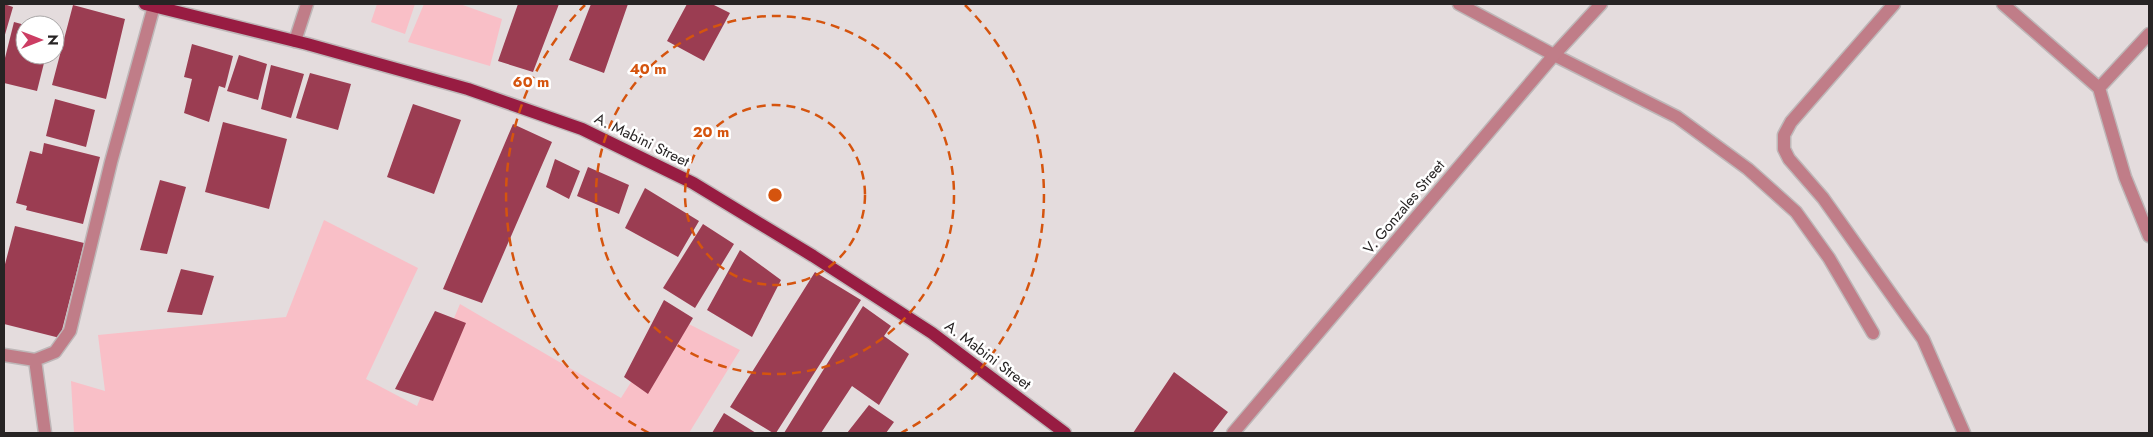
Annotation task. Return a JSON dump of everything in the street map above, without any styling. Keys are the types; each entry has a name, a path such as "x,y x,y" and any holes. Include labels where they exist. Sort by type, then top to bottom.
{"main road":[{"name":"A. Mabini Street","path":"150,5 295,41 468,89 582,129 693,183 813,256 932,333 1065,433"}],"street":[{"path":"295,41 307,4"},
{"path":"1459,4 1554,56 1677,117 1748,169 1796,212 1829,258 1872,333"},
{"name":"V. Gonzales Street","path":"1233,433 1554,56 1601,4"},
{"path":"1894,4 1791,122 1784,134 1784,148 1789,159 1823,198 1923,339 1964,433"},
{"path":"2003,4 2099,88 2125,178 2149,236"},
{"path":"4,356 35,360 55,352 70,331 150,5"},
{"path":"2099,88 2149,34"},
{"path":"35,360 45,433"}],"shaded area":[{"path":"377,4 415,4 405,34 371,22"},
{"path":"424,4 460,4 502,19 490,66 408,42"},
{"path":"324,220 418,268 366,379 417,406 460,304 621,398 673,316 740,350 689,433 74,433 71,381 105,391 98,335 286,317"}],"building":[{"path":"4,4 13,7 4,38"},
{"path":"518,4 559,4 533,72 498,61"},
{"path":"591,4 628,4 604,73 569,60"},
{"path":"687,4 712,4 730,13 704,61 667,41"},
{"path":"73,5 125,19 106,99 52,85 57,65 65,65 65,35"},
{"path":"14,22 15,65 44,65 37,91 4,83 4,62"},
{"path":"192,44 233,56 225,88 219,86 209,122 184,113 192,79 184,77"},
{"path":"239,55 267,64 258,100 227,91"},
{"path":"271,65 304,74 291,118 261,109"},
{"path":"310,73 351,84 338,130 296,118"},
{"path":"55,99 95,110 86,147 46,136"},
{"path":"413,104 461,120 434,194 387,177"},
{"path":"223,122 287,139 269,209 205,192"},
{"path":"513,124 552,142 482,303 443,289"},
{"path":"44,143 100,157 83,224 26,210 27,206 16,203 30,151 42,154"},
{"path":"555,159 580,171 569,199 546,187"},
{"path":"588,167 629,185 619,214 577,196"},
{"path":"160,180 186,187 167,254 140,250"},
{"path":"645,188 699,221 678,257 625,228"},
{"path":"703,224 734,244 695,308 663,288"},
{"path":"15,226 84,243 60,338 4,324 4,268"},
{"path":"740,250 781,280 752,337 707,310"},
{"path":"181,269 214,276 202,315 167,312"},
{"path":"815,272 861,300 776,433 773,433 730,407"},
{"path":"664,300 693,318 648,394 624,377"},
{"path":"863,306 891,326 884,336 909,354 879,405 852,386 821,433 784,433"},
{"path":"435,311 466,323 433,401 395,389"},
{"path":"1174,372 1228,412 1212,433 1133,433"},
{"path":"869,405 894,422 886,433 847,433"},
{"path":"724,413 756,433 712,433"}]}
